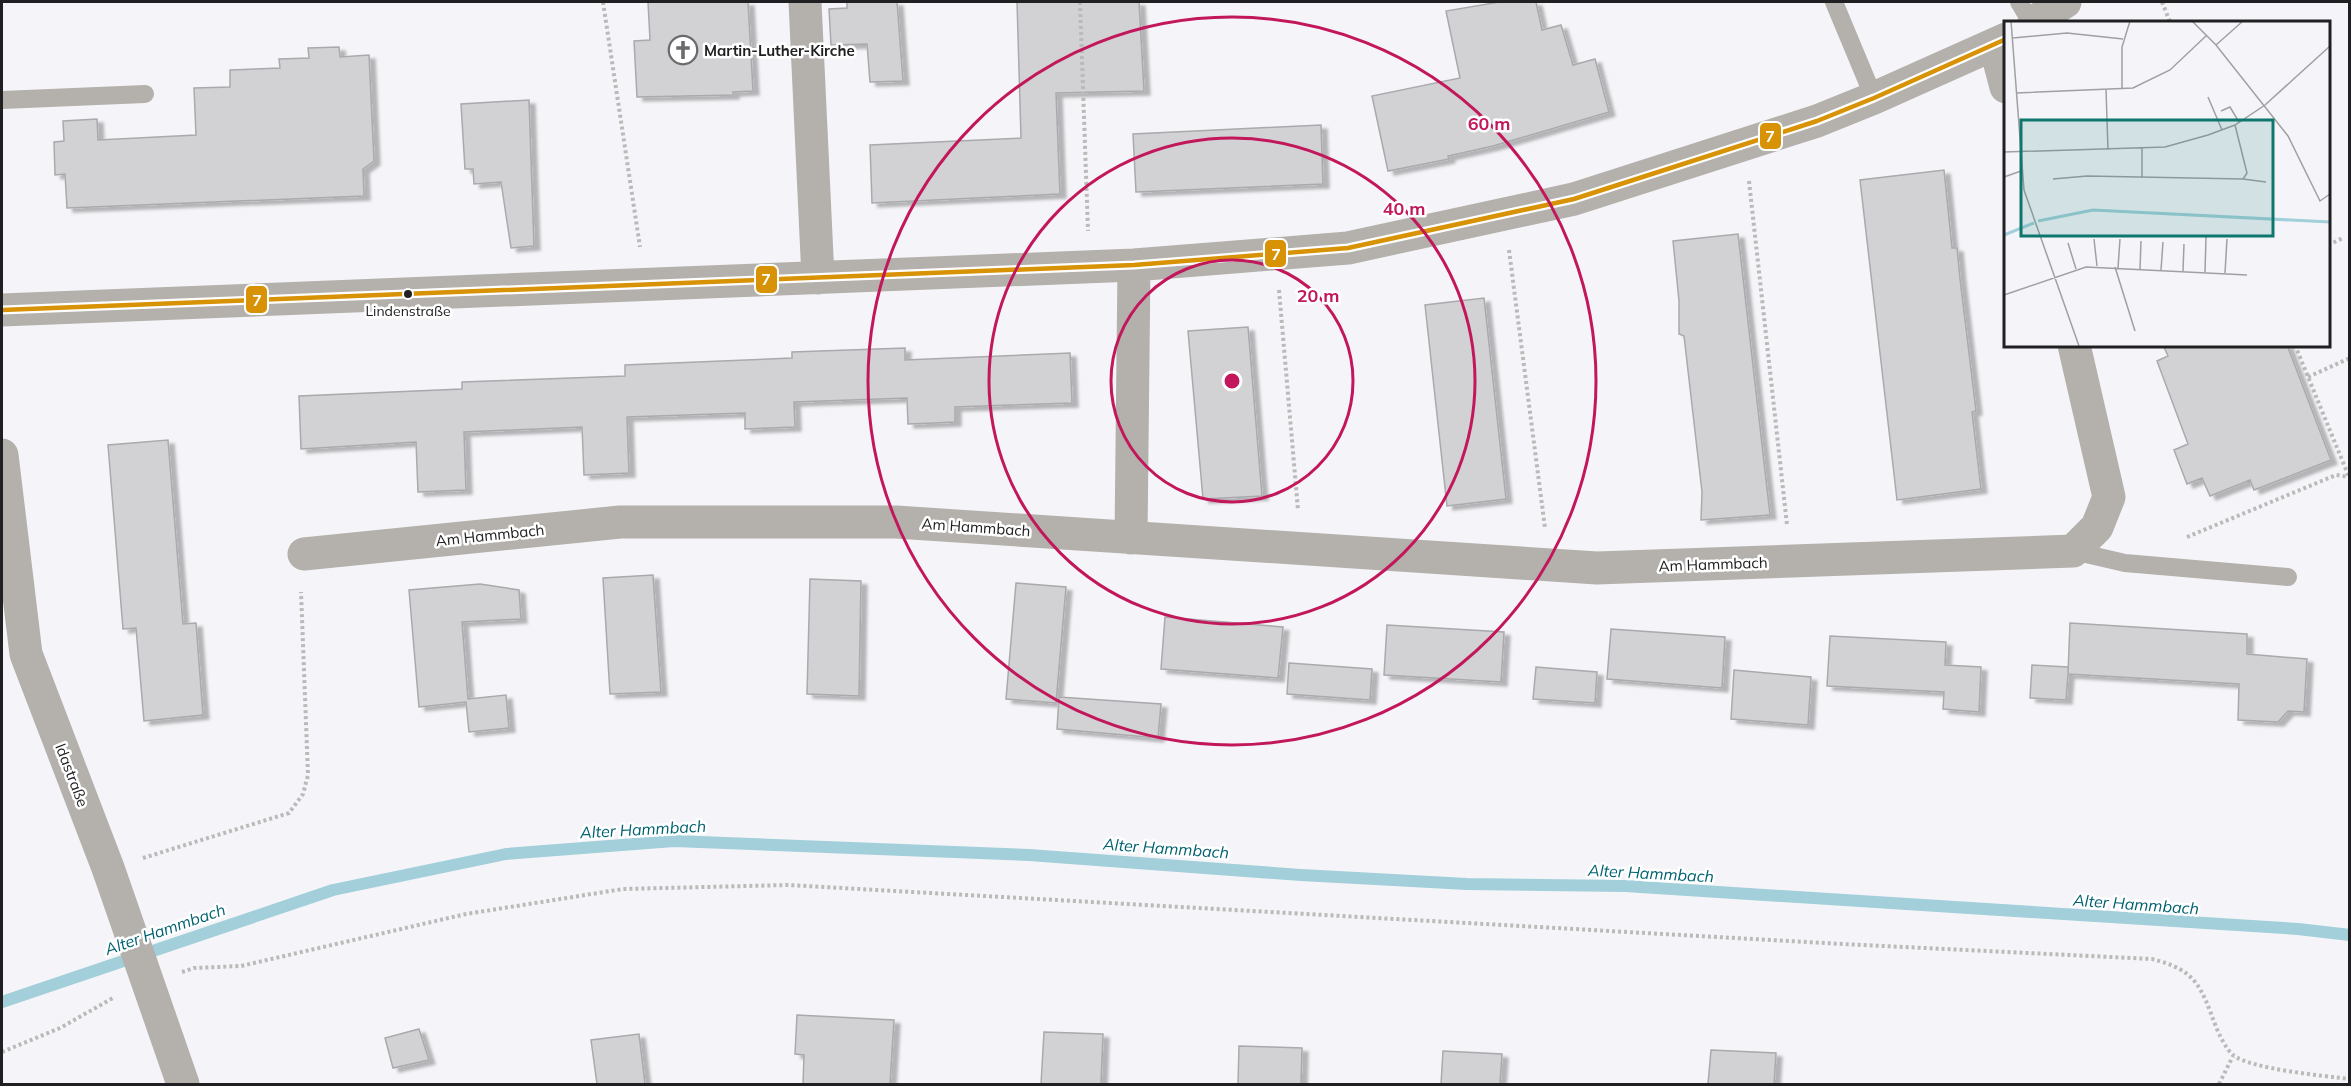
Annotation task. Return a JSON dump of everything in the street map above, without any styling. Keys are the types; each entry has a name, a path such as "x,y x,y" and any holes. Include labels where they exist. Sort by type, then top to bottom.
{"street":[{"path":"806,2 818,278"},
{"path":"2034,21 2065,2"},
{"path":"2,310 1134,265 1348,248 1574,199 1744,144 1874,98 2000,42 2004,72"},
{"path":"1131,538 1134,265"},
{"path":"2073,551 2097,527 2109,497 2074,346"},
{"name":"Idastraße","path":"2,472 26,654 113,883 183,1084"},
{"name":"Am Hammbach","path":"304,554 620,522 896,522 1597,568 2073,551"}],"lane":[{"path":"1834,2 1874,98"},
{"path":"2019,2 2031,21"},
{"path":"2,100 145,94"},
{"path":"2073,551 2125,563 2288,577"}],"path":[{"path":"603,2 646,286"},
{"path":"1080,2 1089,267"},
{"path":"2162,2 2170,21"},
{"path":"1744,144 1791,562"},
{"path":"1505,215 1543,517"},
{"path":"2330,243 2343,238"},
{"path":"1275,254 1298,502"},
{"path":"2295,346 2349,477"},
{"path":"2308,378 2349,358"},
{"path":"2178,541 2336,475 2349,477"},
{"path":"113,883 289,813 303,794 308,775 300,604 304,554"},
{"path":"2,1052 60,1028 146,974 194,968 241,966 466,914 623,889 788,885 1830,944 2152,958 2177,965 2201,988 2219,1035 2234,1056 2281,1071 2349,1079"},
{"path":"2219,1084 2234,1056"}],"building":[{"name":"Martin-Luther-Kirche","path":"648,2 748,2 753,91 733,92 733,95 637,97 634,41 650,40"},
{"path":"847,2 897,2 903,81 870,82 867,44 831,45 829,9 847,8"},
{"path":"1017,2 1139,2 1144,91 1056,93 1060,194 872,203 870,145 1021,138"},
{"path":"1499,2 1536,2 1542,30 1561,25 1573,65 1595,59 1609,112 1493,146 1448,156 1449,159 1388,171 1372,96 1460,78 1446,11"},
{"path":"339,47 340,57 369,55 374,161 363,169 364,196 67,208 65,174 55,175 54,142 64,141 63,121 97,119 98,140 196,135 194,88 230,87 230,70 280,68 279,59 309,58 308,48"},
{"path":"529,100 534,246 511,248 501,182 474,184 473,169 465,169 461,104"},
{"path":"1321,125 1323,184 1136,192 1133,134"},
{"path":"1944,170 1952,248 1957,248 1976,411 1972,412 1981,489 1897,500 1860,180"},
{"path":"1738,234 1770,515 1701,520 1702,492 1684,336 1679,334 1679,301 1673,241"},
{"path":"1484,298 1506,499 1447,506 1425,305"},
{"path":"1248,327 1262,496 1203,499 1188,331"},
{"path":"2163,346 2287,346 2331,460 2254,490 2250,480 2210,496 2202,478 2187,484 2174,450 2188,444 2157,361 2168,356"},
{"path":"905,348 905,360 1070,353 1072,403 955,407 955,422 908,424 907,398 794,402 795,427 745,429 745,413 627,417 629,473 584,475 582,427 464,432 466,490 418,492 416,442 301,449 299,396 462,389 462,382 625,376 625,365 792,358 792,352"},
{"path":"168,440 183,624 196,623 203,715 144,721 136,628 123,629 108,445"},
{"path":"653,575 661,692 610,694 603,578"},
{"path":"810,579 861,581 859,696 807,694"},
{"path":"1016,583 1066,587 1056,703 1006,699"},
{"path":"480,584 519,590 521,619 462,622 468,699 506,695 509,728 469,732 466,702 419,707 409,590"},
{"path":"1165,617 1283,627 1278,678 1161,669"},
{"path":"2070,623 2247,634 2247,654 2307,659 2304,712 2288,711 2278,722 2238,720 2239,684 2068,674 2066,700 2030,698 2032,665 2068,667 2068,673"},
{"path":"1387,625 1504,632 1501,682 1384,675"},
{"path":"1611,629 1725,637 1722,688 1607,679"},
{"path":"1830,636 1946,642 1945,665 1981,667 1979,712 1943,709 1944,692 1827,686"},
{"path":"1289,663 1372,669 1370,700 1287,694"},
{"path":"1536,667 1597,672 1595,703 1533,699"},
{"path":"1734,670 1811,677 1808,725 1731,719"},
{"path":"1059,697 1161,704 1158,738 1057,729"},
{"path":"797,1015 894,1020 890,1084 803,1084 804,1055 795,1054"},
{"path":"419,1029 429,1060 393,1068 385,1038"},
{"path":"1044,1032 1103,1034 1101,1084 1041,1084"},
{"path":"639,1034 645,1084 597,1084 591,1040"},
{"path":"1239,1046 1302,1048 1301,1084 1238,1084"},
{"path":"1711,1050 1776,1053 1774,1084 1708,1084"},
{"path":"1443,1051 1502,1054 1500,1084 1441,1084"}],"waterway":[{"name":"Alter Hammbach","path":"2,1002 333,890 506,854 674,841 1029,855 1301,875 1467,884 1625,886 2298,929 2350,935"}],"transit line":[{"name":"7","path":"2,310 1134,265 1348,248 1574,199 1817,121 2004,40"}],"place":[{"name":"Martin-Luther-Kirche","path":"683,50"},
{"name":"Lindenstraße","path":"408,294"}]}
